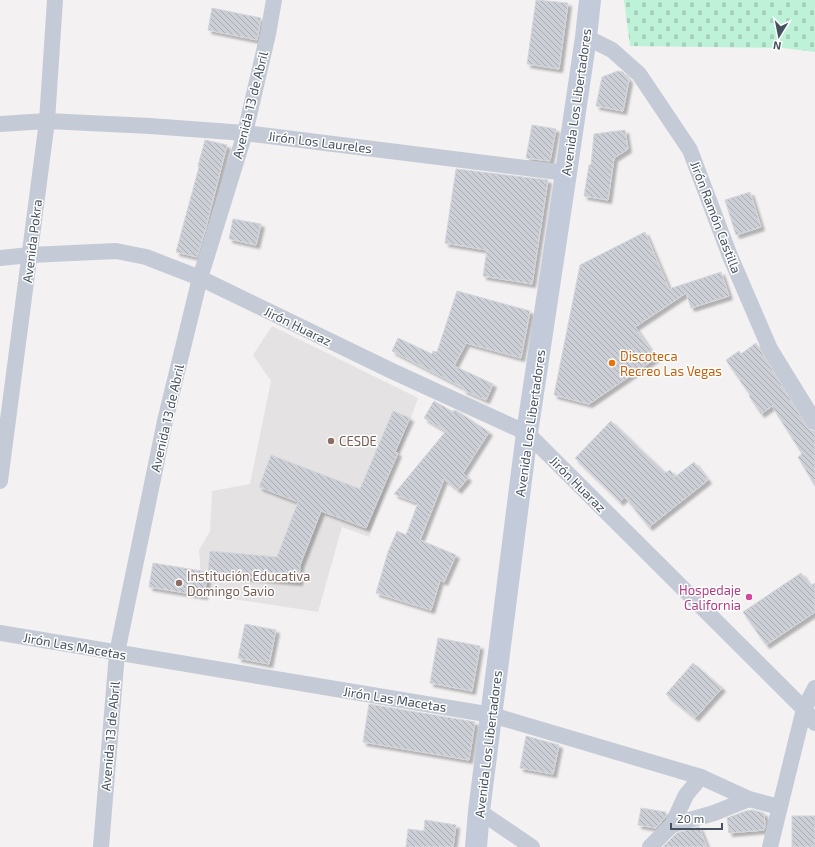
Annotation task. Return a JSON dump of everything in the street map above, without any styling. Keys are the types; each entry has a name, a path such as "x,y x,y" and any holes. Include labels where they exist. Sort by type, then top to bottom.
{"street":[{"name":"Avenida Pokra","path":"0,481 47,121 55,0"},
{"name":"Avenida 13 de Abril","path":"102,846 117,653 165,421 200,278 245,133 268,34 274,0"},
{"name":"Avenida Los Libertadores","path":"476,847 479,811 527,433 586,37 590,0"},
{"name":"Jirón Ramón Castilla","path":"586,37 612,50 639,74 690,150 730,256 770,349 815,422"},
{"name":"Jirón Los Laureles","path":"0,124 47,121 150,126 245,133 566,173"},
{"name":"Jirón Huaraz","path":"0,258 30,254 116,251 146,257 200,278 392,371 527,433 804,709 815,723"},
{"name":"Jirón Las Macetas","path":"0,633 492,715 701,777 749,799 779,806"},
{"path":"770,847 804,709 815,688"},
{"path":"650,847 672,824 686,795 701,777"},
{"path":"672,824 714,813 749,799"},
{"path":"479,811 532,847"}],"shaded area":[{"name":"CESDE","path":"272,326 418,398 369,537 342,527 318,612 202,594 199,550 210,531 212,491 250,484 271,381 253,355"}],"green space":[{"path":"624,0 815,0 815,52 783,48 630,46"}],"building":[{"path":"536,0 568,3 559,69 527,64"},
{"path":"212,8 261,18 257,40 208,30"},
{"path":"618,71 623,72 629,80 623,111 596,106 602,77"},
{"path":"532,125 556,129 550,161 526,158"},
{"path":"625,130 628,149 614,158 608,200 584,196 589,165 591,165 594,134"},
{"path":"205,140 227,145 197,257 176,252"},
{"path":"456,169 548,180 532,284 483,276 487,250 445,243"},
{"path":"750,192 761,227 736,235 725,200"},
{"path":"233,219 261,224 256,245 229,239"},
{"path":"645,232 669,289 721,272 729,296 691,308 686,293 635,327 656,358 589,404 554,395 580,265"},
{"path":"457,291 530,311 521,358 466,343 454,366 493,384 486,400 463,390 464,388 392,351 398,338 432,354 433,351 437,352"},
{"path":"756,343 807,427 810,430 815,431 815,486 798,457 802,454 772,406 761,414 726,360 739,351 741,354"},
{"path":"434,401 453,412 454,410 457,411 489,432 463,473 468,478 458,490 444,479 420,540 456,555 444,582 440,580 431,610 376,593 388,552 397,531 406,535 418,503 394,494 446,431 424,418"},
{"path":"393,411 410,418 395,452 398,453 366,528 321,511 300,565 299,582 208,574 210,551 277,557 298,502 259,487 271,455 360,489"},
{"path":"611,421 665,473 670,470 675,477 694,462 708,480 649,527 625,497 620,502 575,458"},
{"path":"153,563 208,572 204,596 149,587"},
{"path":"801,573 810,586 815,583 815,612 766,645 743,612"},
{"path":"245,624 276,630 269,664 238,658"},
{"path":"438,638 480,646 472,691 430,683"},
{"path":"693,663 722,688 695,718 666,694"},
{"path":"369,704 475,722 469,760 363,742"},
{"path":"526,736 559,745 553,774 520,768"},
{"path":"641,808 666,812 666,816 656,828 638,825"},
{"path":"753,810 764,813 764,830 729,833 727,818"},
{"path":"792,816 815,816 815,847 792,847"},
{"path":"425,820 456,825 453,847 406,847 408,829 424,831"},
{"path":"699,827 707,847 663,847 677,833"}],"place":[{"name":"Discoteca Recreo Las Vegas","path":"612,363"},
{"name":"CESDE","path":"331,441"},
{"name":"Institución Educativa Domingo Savio","path":"179,583"},
{"name":"Hospedaje California","path":"749,597"}]}
